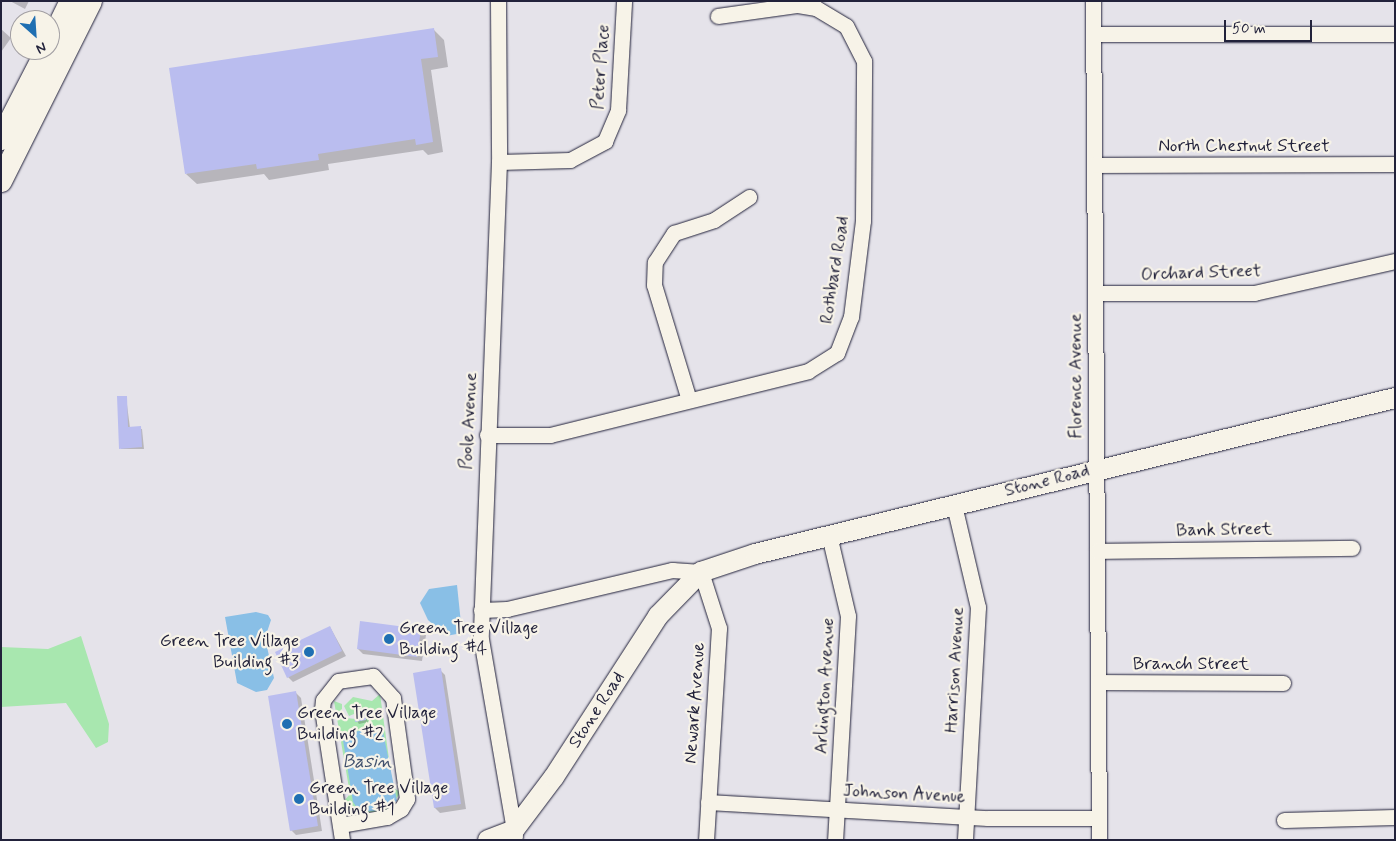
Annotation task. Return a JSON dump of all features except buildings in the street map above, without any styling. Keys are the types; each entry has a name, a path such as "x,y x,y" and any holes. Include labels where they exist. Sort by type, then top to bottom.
{"highway":[{"path":"60,24 71,1"},
{"path":"1,181 91,1"},
{"path":"1,139 42,60"}],"main road":[{"name":"Stone Road","path":"515,835 658,616 701,572 829,536 954,504 1395,398"},
{"path":"488,840 515,835"}],"street":[{"name":"Poole Avenue","path":"498,1 499,162 481,610 482,657 515,835"},
{"name":"Peter Place","path":"499,162 570,160 605,142 618,110 624,1"},
{"name":"Florence Avenue","path":"1092,1 1095,293 1094,469 1097,551 1100,840"},
{"name":"Rothbard Road","path":"487,435 550,435 808,371 837,353 850,317 864,213 864,61 846,26 816,8 803,5 718,16"},
{"path":"1093,34 1395,34"},
{"name":"North Chestnut Street","path":"1094,165 1395,164"},
{"path":"689,400 654,285 655,262 674,233 714,220 748,197"},
{"name":"Orchard Street","path":"1095,293 1254,293 1395,261"},
{"name":"Harrison Avenue","path":"954,504 978,607 964,840"},
{"name":"Arlington Avenue","path":"829,536 848,616 835,840"},
{"name":"Bank Street","path":"1097,551 1352,548"},
{"name":"Stone Road","path":"481,610 507,609 672,570 701,572"},
{"name":"Newark Avenue","path":"701,572 719,628 706,840"},
{"path":"364,675 380,680 393,698 408,799 401,809 387,817 341,833 323,700 338,681 364,675"},
{"name":"Branch Street","path":"1098,682 1283,683"},
{"name":"Johnson Avenue","path":"708,802 966,816 1099,818"},
{"path":"1284,820 1395,817"}],"green space":[{"path":"81,636 109,724 108,742 96,748 66,703 1,707 1,647 48,649"},
{"name":"Basin","path":"380,694 393,788 401,792 388,810 349,815 344,801 350,794 334,701 342,704 342,713 346,718 366,720 364,710 349,716 344,706 353,697 372,701"}],"water":[{"path":"457,585 462,633 446,636 428,620 420,603 429,589"},
{"path":"256,612 268,615 271,620 265,638 274,678 267,690 256,692 237,683 225,617"},
{"name":"Basin","path":"382,727 397,801 382,810 360,812 353,802 342,734"}],"place":[{"name":"Green Tree Village Building #4","path":"389,639"},
{"name":"Green Tree Village Building #3","path":"309,652"},
{"name":"Green Tree Village Building #2","path":"287,724"},
{"name":"Green Tree Village Building #1","path":"299,799"}]}
